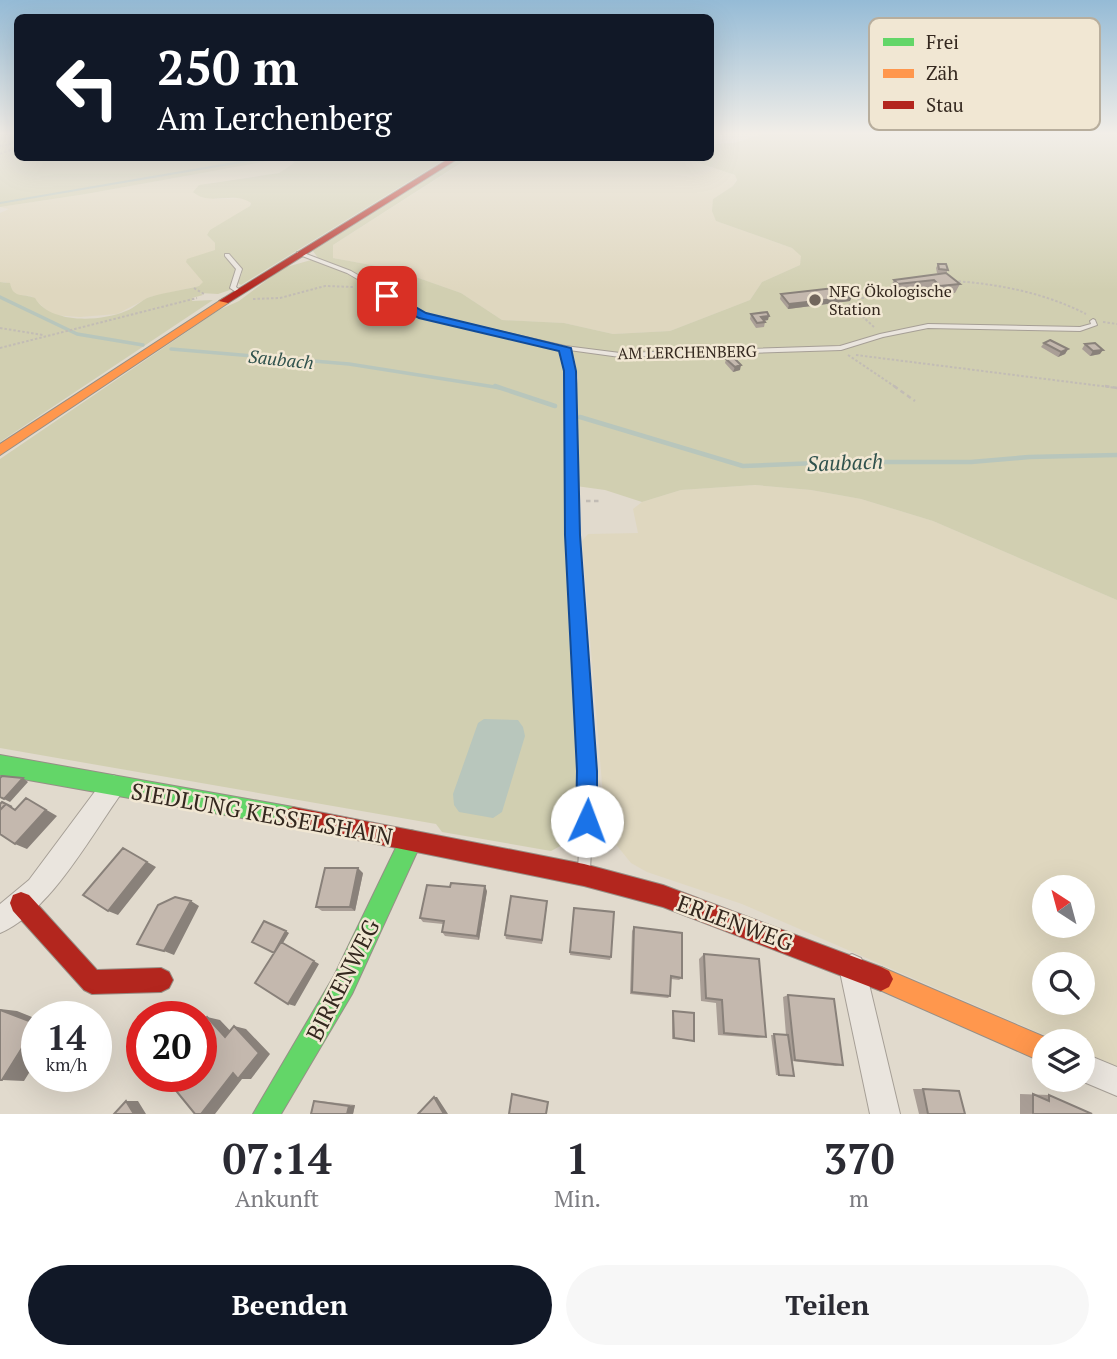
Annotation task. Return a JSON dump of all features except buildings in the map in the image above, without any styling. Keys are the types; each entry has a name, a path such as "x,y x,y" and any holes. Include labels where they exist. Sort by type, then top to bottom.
{"street":[{"path":"0,450 234,294 409,186"},
{"name":"SIEDLUNG KESSELSHAIN","path":"0,765 411,841"},
{"name":"SIEDLUNG KESSELSHAIN","path":"0,920 38,888 113,786"},
{"name":"ERLENWEG","path":"411,841 584,875 663,896 852,967 1032,1045"},
{"name":"BIRKENWEG","path":"266,1114 343,985 411,841"},
{"path":"21,903 92,982 161,980"},
{"path":"852,967 885,1114"},
{"path":"1095,1072 1117,1082"}],"lane":[{"name":"AM LERCHENBERG","path":"299,253 349,272 423,315 565,348 647,356 841,348 882,335 928,326 1080,329 1094,325 1093,321"},
{"path":"227,255 239,271 233,288 234,294"},
{"path":"565,348 570,371 573,535 588,793 584,875"}],"path":[{"path":"950,281 982,283 1064,304 1083,312 1093,321"},
{"path":"234,294 257,300 280,298 325,286 370,286"},
{"path":"857,299 897,286"},
{"path":"0,348 211,296 194,288"},
{"path":"849,304 863,314 882,335"},
{"path":"0,328 46,336"},
{"path":"841,348 864,369 915,401"},
{"path":"848,354 1117,388"}],"shaded area":[{"path":"0,186 130,186 86,194 0,207"},
{"path":"94,186 106,186 0,204"},
{"path":"130,186 206,186 214,199 245,198 251,202 250,206 207,235 215,243 215,250 205,254 203,284 150,297 117,314 80,317 52,315 31,296 16,295 6,282 0,282 0,213 9,209 0,207"},
{"path":"198,186 402,186 241,285 238,283 242,273 236,273 230,290 218,294 200,293 203,295 192,298 192,301 213,300 0,442 0,282 10,283 13,291 35,298 52,313 90,319 129,310 150,297 199,286 203,282 186,262 187,259 215,250 215,243 207,235 210,230 251,203 237,198 207,198 193,192"},
{"path":"416,186 425,186 333,245 333,258 393,269 461,293 502,320 564,323 613,334 670,331 750,300 762,282 800,265 801,256 792,248 716,221 712,211 713,199 733,186 1117,186 1117,600 933,521 861,499 811,490 755,485 681,490 642,502 605,490 576,486 575,395 578,378 574,356 565,352 567,553 580,727 580,823 566,843 551,851 442,832 436,824 0,748 0,459 219,310 239,301 283,268 318,258 313,251"},
{"path":"426,186 733,186 713,199 716,221 792,248 802,256 800,265 762,282 750,300 670,331 613,334 564,323 502,320 461,293 393,269 333,258 333,245"},
{"path":"755,485 811,490 861,499 933,521 1117,600 1117,1067 1095,1057 1095,1029 1032,1030 742,904 647,872 631,863 614,842 605,820 582,541 588,534 638,533 633,509 642,502 681,490"},
{"path":"484,719 518,720 525,736 502,812 493,818 459,812 454,805 453,794 478,723"}],"waterway":[{"name":"Saubach","path":"0,297 77,334 143,345"},
{"name":"Saubach","path":"171,349 349,364 501,388"},
{"name":"Saubach","path":"495,386 501,388"},
{"name":"Saubach","path":"501,388 555,406"},
{"name":"Saubach","path":"580,417 743,466 842,462 971,462 1029,457 1117,455"}],"traffic: fast":[{"path":"0,765 293,817"},
{"path":"266,1114 343,985 411,841"}],"traffic: slow":[{"path":"0,450 224,301"},
{"path":"881,979 1032,1044"}],"traffic: jam":[{"path":"224,301 410,186"},
{"path":"293,817 584,875 663,896 881,979"},
{"path":"21,903 92,982 161,980"}],"place":[{"name":"NFG Ökologische Station","path":"815,300"}],"route":[{"path":"387,296 423,315 565,348 570,371 573,535 584,705 587,821"}]}
